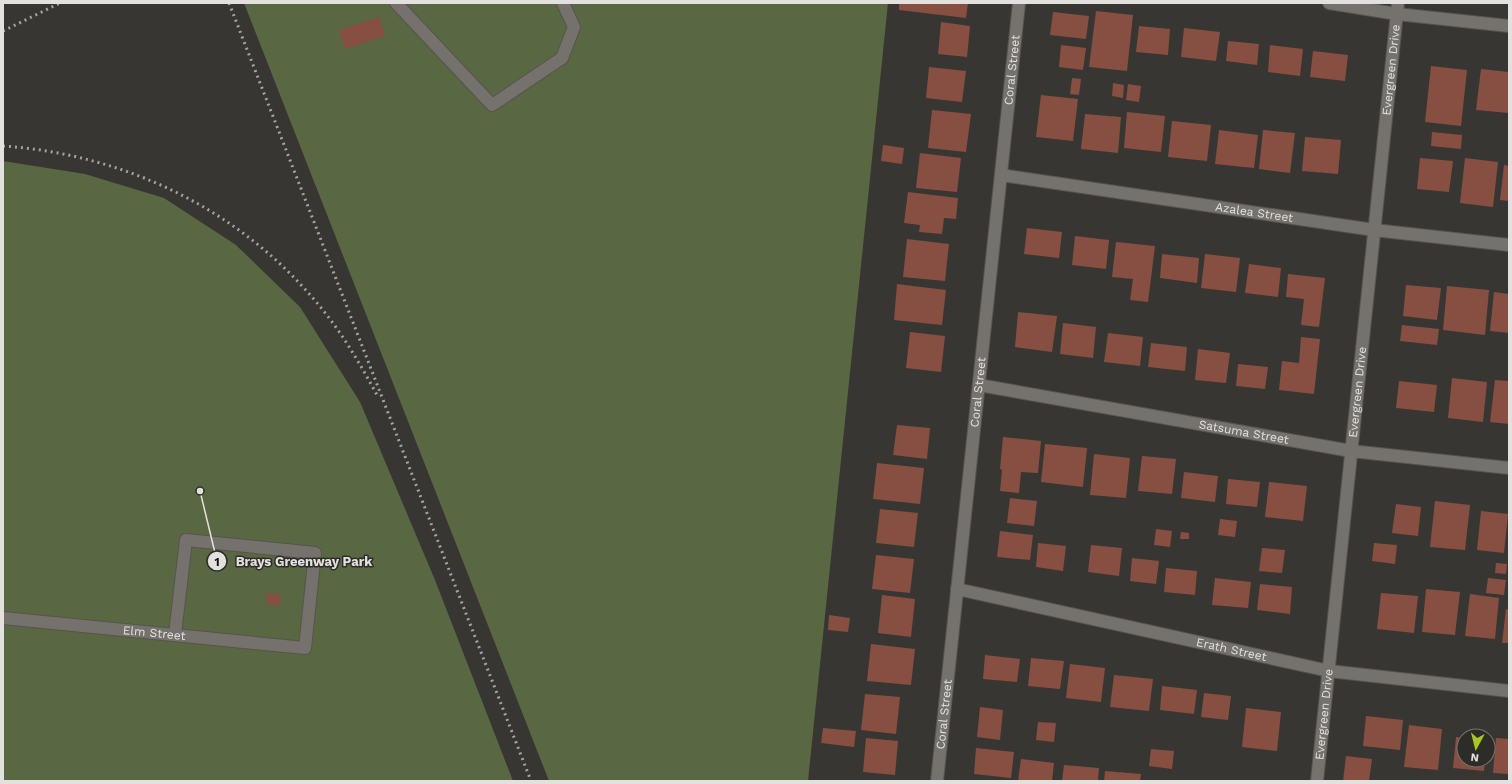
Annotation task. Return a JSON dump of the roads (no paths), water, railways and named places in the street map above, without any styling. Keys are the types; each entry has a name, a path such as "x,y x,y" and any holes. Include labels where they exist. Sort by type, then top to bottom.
{"street":[{"path":"396,3 492,105 562,58 574,27 563,3"},
{"name":"Coral Street","path":"938,781 956,589 1019,3"},
{"path":"1329,3 1397,8 1509,26"},
{"name":"Evergreen Drive","path":"1318,781 1397,8"},
{"name":"Azalea Street","path":"1001,175 1374,230 1509,246"},
{"name":"Satsuma Street","path":"979,385 1352,451 1509,468"},
{"name":"Elm Street","path":"3,618 305,648 315,553 186,540 175,634"},
{"name":"Erath Street","path":"956,589 1329,671 1509,691"}],"railway":[{"path":"3,31 60,3"},
{"path":"229,3 531,781"},
{"path":"3,146 47,151 90,160 132,173 172,190 210,211 247,236 280,264 321,307 347,344 377,395"}],"place":[{"name":"Brays Greenway Park","path":"200,491"}]}
